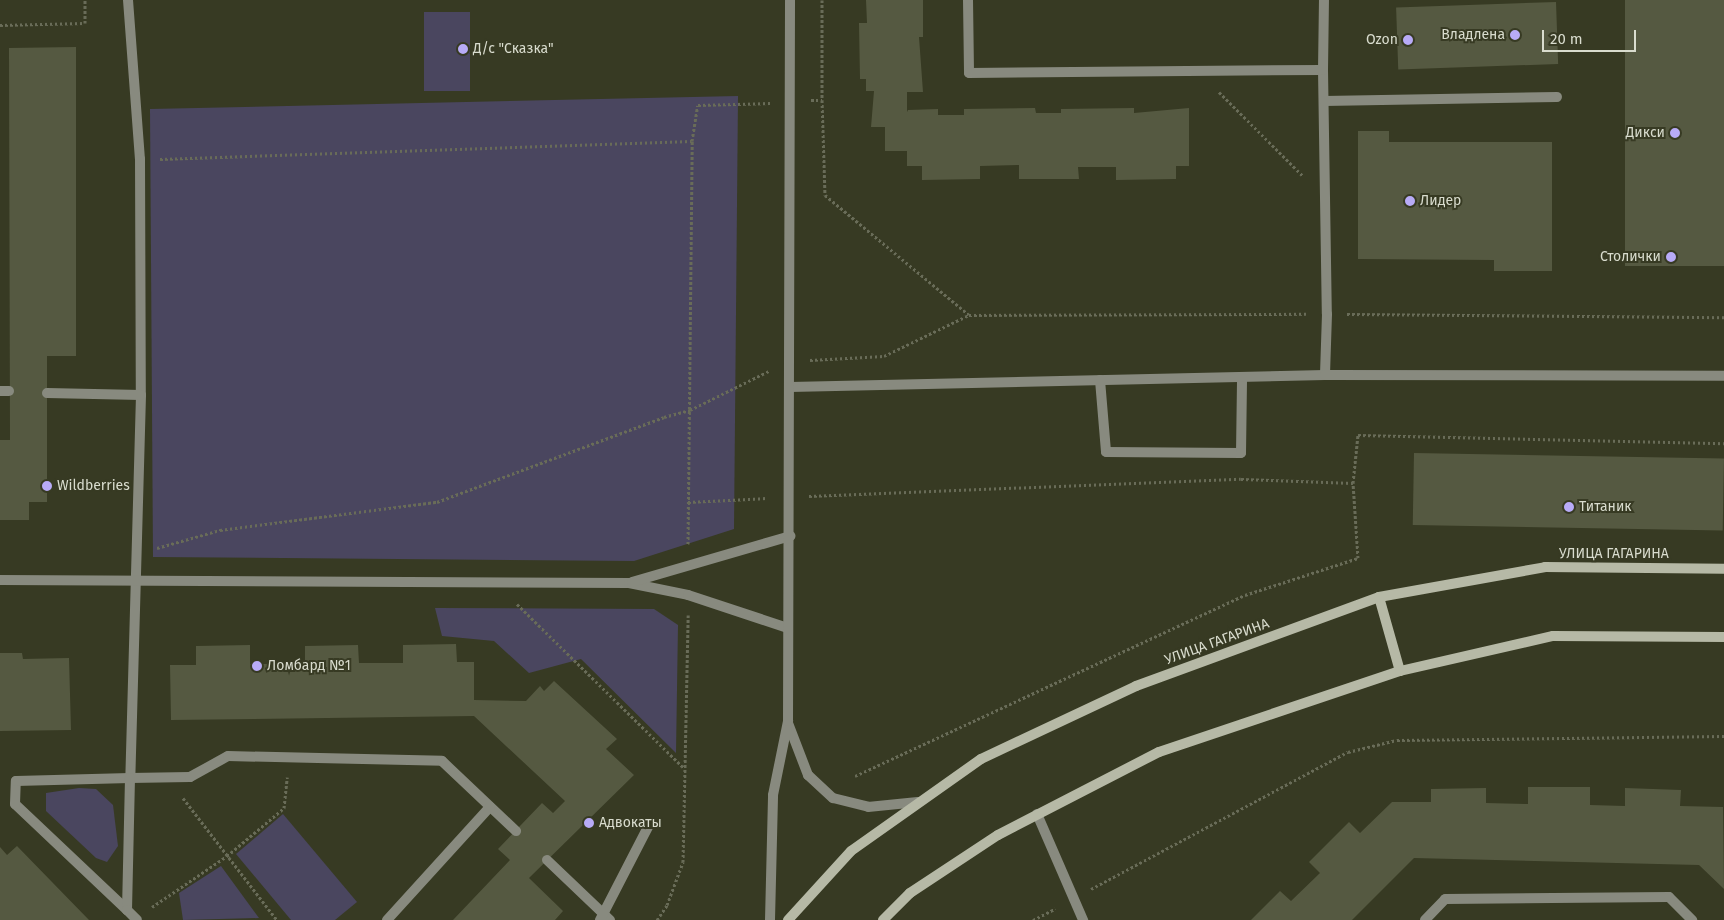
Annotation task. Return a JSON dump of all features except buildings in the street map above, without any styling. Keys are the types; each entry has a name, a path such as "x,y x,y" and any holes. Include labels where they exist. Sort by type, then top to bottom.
{"main road":[{"name":"УЛИЦА ГАГАРИНА","path":"788,920 851,851 918,802 982,759 1136,686 1379,597 1545,568 1724,569"},
{"path":"1379,597 1400,671"},
{"path":"883,920 910,893 998,835 1159,752 1400,671 1553,636 1724,637"}],"street":[{"path":"127,910 141,395 140,159 128,0"},
{"path":"770,920 773,795 788,721 792,101 790,0"},
{"path":"968,0 968,73 1323,70"},
{"path":"1324,0 1323,70 1327,314 1325,375"},
{"path":"1324,101 1557,97"},
{"path":"790,387 1325,375 1724,376"},
{"path":"1100,380 1106,452 1241,454 1242,377"},
{"path":"47,392 141,395"},
{"path":"629,583 688,568 790,536"},
{"path":"0,580 629,583 688,595 788,628"},
{"path":"788,721 808,775 833,798 868,807 918,802"},
{"path":"136,919 15,804 16,781 190,776 228,756 442,761 516,831"},
{"path":"387,920 490,807"},
{"path":"1037,814 1083,920"},
{"path":"547,860 605,918 649,825"},
{"path":"1424,920 1445,899 1669,897 1692,920"}],"path":[{"path":"0,25 85,23 85,0"},
{"path":"822,0 824,195 969,315"},
{"path":"1223,87 1214,87 1308,181"},
{"path":"688,568 692,141 698,105 822,100"},
{"path":"140,159 692,141"},
{"path":"137,554 220,530 437,502 664,416 690,410 790,361 884,356 969,315 1327,314 1724,317"},
{"path":"855,776 1245,595 1358,558 1353,483 1358,435 1724,443"},
{"path":"688,502 1241,479 1353,483"},
{"path":"657,920 667,905 683,862 688,595"},
{"path":"513,601 684,768"},
{"path":"1033,920 1348,752 1397,740 1724,736"},
{"path":"136,919 227,856 284,808 289,756"},
{"path":"164,777 278,920"}],"shaded area":[{"path":"424,12 470,12 470,91 424,91"},
{"path":"738,96 734,529 634,561 153,557 150,109"},
{"path":"435,608 654,609 678,625 676,753 581,659 529,673 494,641 442,636"},
{"path":"79,788 96,789 113,805 118,846 107,862 96,858 46,811 46,793"},
{"path":"283,814 357,902 335,920 291,920 236,854"},
{"path":"221,866 259,918 183,920 179,893"}],"place":[{"name":"Владлена","path":"1515,35"},
{"name":"Ozon","path":"1408,40"},
{"name":"Д/с \"Сказка\"","path":"463,49"},
{"name":"Дикси","path":"1675,133"},
{"name":"Лидер","path":"1410,201"},
{"name":"Столички","path":"1671,257"},
{"name":"Wildberries","path":"47,486"},
{"name":"Титаник","path":"1569,507"},
{"name":"Ломбард №1","path":"257,666"},
{"name":"Адвокаты","path":"589,823"}]}
